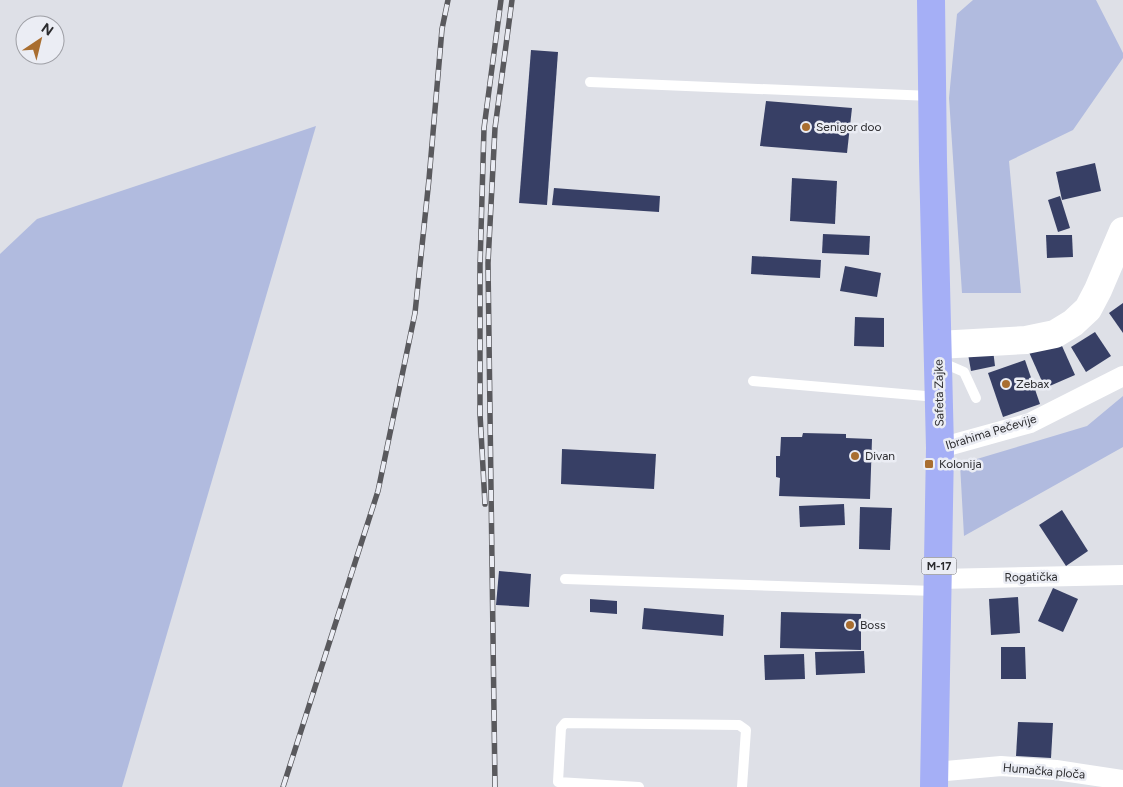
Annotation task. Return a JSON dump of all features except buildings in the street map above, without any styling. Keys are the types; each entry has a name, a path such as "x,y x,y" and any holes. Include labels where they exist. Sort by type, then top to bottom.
{"main road":[{"name":"Safeta Zajke","path":"931,0 940,448 934,779"}],"street":[{"path":"938,353 1055,334 1073,323 1088,309 1123,231"},
{"name":"Ibrahima Pečevije","path":"940,448 1030,423 1123,376"},
{"name":"Rogatička","path":"939,585 1123,575"},
{"name":"Humačka ploča","path":"934,779 1001,766 1056,770 1123,780"}],"lane":[{"path":"590,82 932,96"},
{"path":"938,353 964,372 976,398"},
{"path":"754,381 938,397"},
{"path":"565,579 939,585"},
{"path":"639,787 558,784 561,728 565,723 739,726 746,730 742,787"}],"shaded area":[{"path":"973,0 1096,0 1123,53 1123,58 1073,130 1009,161 1021,293 962,293 949,98 957,14"},
{"path":"316,126 122,787 0,787 0,254 37,219"},
{"path":"1123,396 1123,447 964,536 960,464 1087,426"}],"railway":[{"path":"283,787 378,491 415,313 442,29 448,0"},
{"path":"485,504 480,414 480,266 484,128 501,0"},
{"path":"495,787 488,263 495,128 512,0"}],"place":[{"name":"Senigor doo","path":"806,127"},
{"name":"Zebax","path":"1006,384"},
{"name":"Divan","path":"855,456"},
{"name":"Kolonija","path":"929,464"},
{"name":"Boss","path":"850,625"}]}
